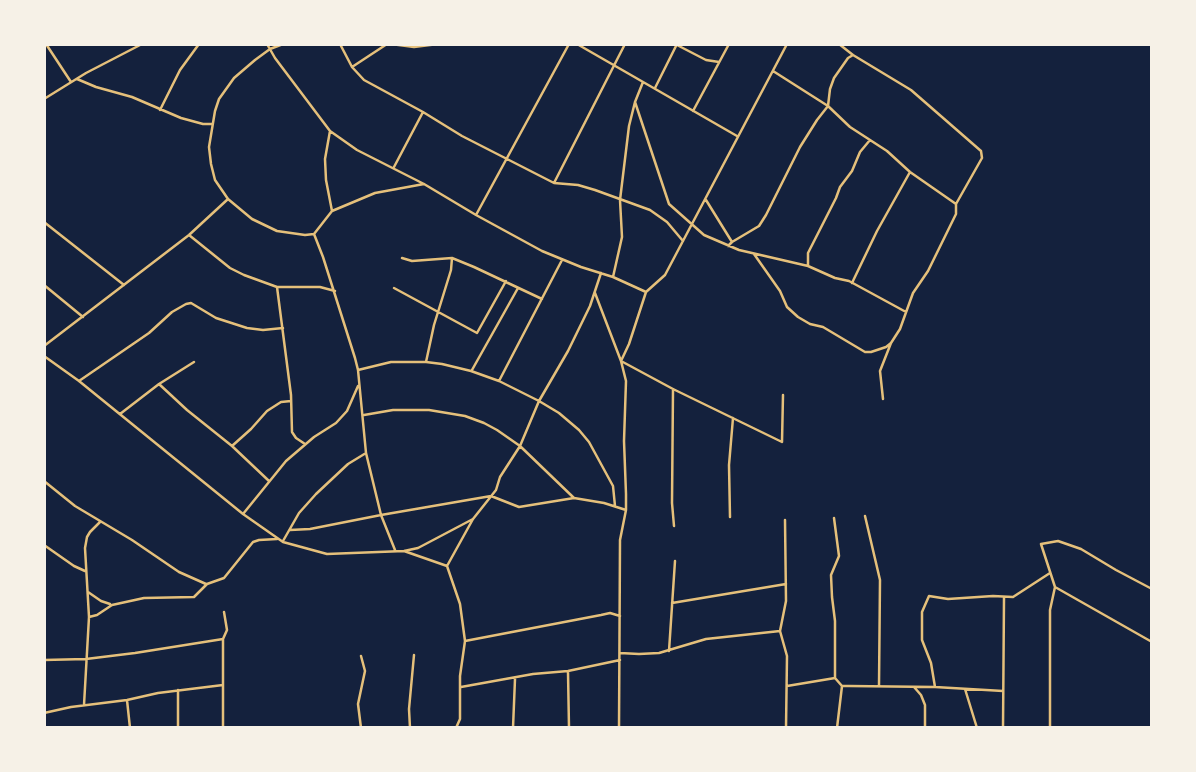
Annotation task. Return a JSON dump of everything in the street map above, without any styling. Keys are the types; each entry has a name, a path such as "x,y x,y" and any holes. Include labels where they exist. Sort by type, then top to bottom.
{"street":[{"path":"46,44 71,82"},
{"path":"44,99 142,44"},
{"path":"160,110 176,78 199,44"},
{"path":"267,44 330,131 357,150 394,167 542,251 646,292"},
{"path":"283,44 270,49 234,78 219,99 209,146 213,174 218,187 228,199 252,219 277,231 305,235 314,233 332,211 374,192 424,184"},
{"path":"340,44 352,67 364,80 423,111 462,136 554,183 578,185 650,210 667,222 683,241"},
{"path":"352,67 389,44 415,47 438,44"},
{"path":"476,215 569,44"},
{"path":"577,44 737,136"},
{"path":"554,183 625,44"},
{"path":"654,89 677,44 706,60 719,62"},
{"path":"693,111 729,44"},
{"path":"621,361 646,292 665,275 787,44"},
{"path":"839,44 911,90 981,151 982,158 956,204 956,214 928,271 913,293 900,329 891,343 880,371 883,400"},
{"path":"728,246 759,226 800,147 828,106 834,78 853,55"},
{"path":"773,71 828,106 844,122 956,204"},
{"path":"77,79 192,121 213,124"},
{"path":"613,277 622,237 620,200 629,126 643,82"},
{"path":"635,102 669,204 692,226 728,246 808,266 852,283 905,312"},
{"path":"394,167 423,111"},
{"path":"330,131 325,159 332,211"},
{"path":"808,266 808,253 840,187 870,140"},
{"path":"852,283 910,172"},
{"path":"44,346 189,234 228,199"},
{"path":"705,199 732,242"},
{"path":"44,222 124,285"},
{"path":"314,233 335,291 358,370 366,453 381,515 396,551"},
{"path":"189,234 230,268 244,275 277,287 320,287 335,291"},
{"path":"754,254 780,291 787,307 798,317 823,327 865,352 886,347 891,343"},
{"path":"402,258 412,261 452,258 542,299"},
{"path":"426,362 452,258"},
{"path":"499,381 562,260"},
{"path":"456,728 460,719 462,654 465,641 460,604 447,566 473,519 496,490 500,477 520,446 538,401 572,344 590,306 601,273"},
{"path":"394,288 477,333 506,281"},
{"path":"44,285 83,317"},
{"path":"277,287 291,401 292,432 305,444"},
{"path":"471,371 518,288"},
{"path":"595,292 626,381 625,510 620,540 619,728"},
{"path":"79,381 186,304 191,303 216,318 247,328 283,328"},
{"path":"44,356 79,381 243,514 283,542 327,554 404,551 418,548 473,519"},
{"path":"621,361 782,442 783,395"},
{"path":"120,414 159,384 194,362"},
{"path":"358,370 391,362 426,362 471,371 499,381 538,401 559,413 589,442 613,486 615,506"},
{"path":"159,384 270,481"},
{"path":"243,514 286,461 336,423 347,411 359,384"},
{"path":"673,388 671,428 674,526"},
{"path":"232,446 267,411 281,402 291,401"},
{"path":"362,416 411,409 448,413 484,423 520,446 574,498"},
{"path":"730,517 729,466 733,418"},
{"path":"283,542 299,513 316,494 348,464 366,453"},
{"path":"44,481 75,506 179,572 207,584"},
{"path":"290,530 310,529 491,496 519,507 574,498 625,510"},
{"path":"865,516 880,580 878,686"},
{"path":"834,518 839,556 831,575 835,621 835,678 842,686 837,728"},
{"path":"785,520 786,601 780,631 787,656 786,728"},
{"path":"84,705 89,617 85,548 90,531 100,522"},
{"path":"89,617 111,605 144,598 194,597 207,584 225,578 253,542 277,539"},
{"path":"1050,728 1050,610 1055,587 1041,544 1058,541 1081,549 1152,589"},
{"path":"44,545 74,566 87,571"},
{"path":"404,551 447,566"},
{"path":"669,651 675,561"},
{"path":"935,687 931,663 922,640 922,612 929,596 948,599 1013,597 1051,573"},
{"path":"672,603 786,584"},
{"path":"1055,587 1152,642"},
{"path":"89,593 111,605"},
{"path":"1003,728 1004,598"},
{"path":"223,728 223,639 227,630 224,612"},
{"path":"465,641 610,613 620,616"},
{"path":"620,653 651,654 706,639 780,631"},
{"path":"44,660 86,659 223,639"},
{"path":"410,728 414,655"},
{"path":"361,656 365,671 358,704 361,728"},
{"path":"460,687 533,674 568,671 620,660"},
{"path":"568,671 569,728"},
{"path":"513,728 515,678"},
{"path":"786,686 835,678"},
{"path":"44,713 223,684"},
{"path":"842,686 1003,691"},
{"path":"914,687 925,705 925,728"},
{"path":"965,689 977,728"},
{"path":"178,690 178,728"},
{"path":"127,700 130,728"}]}
